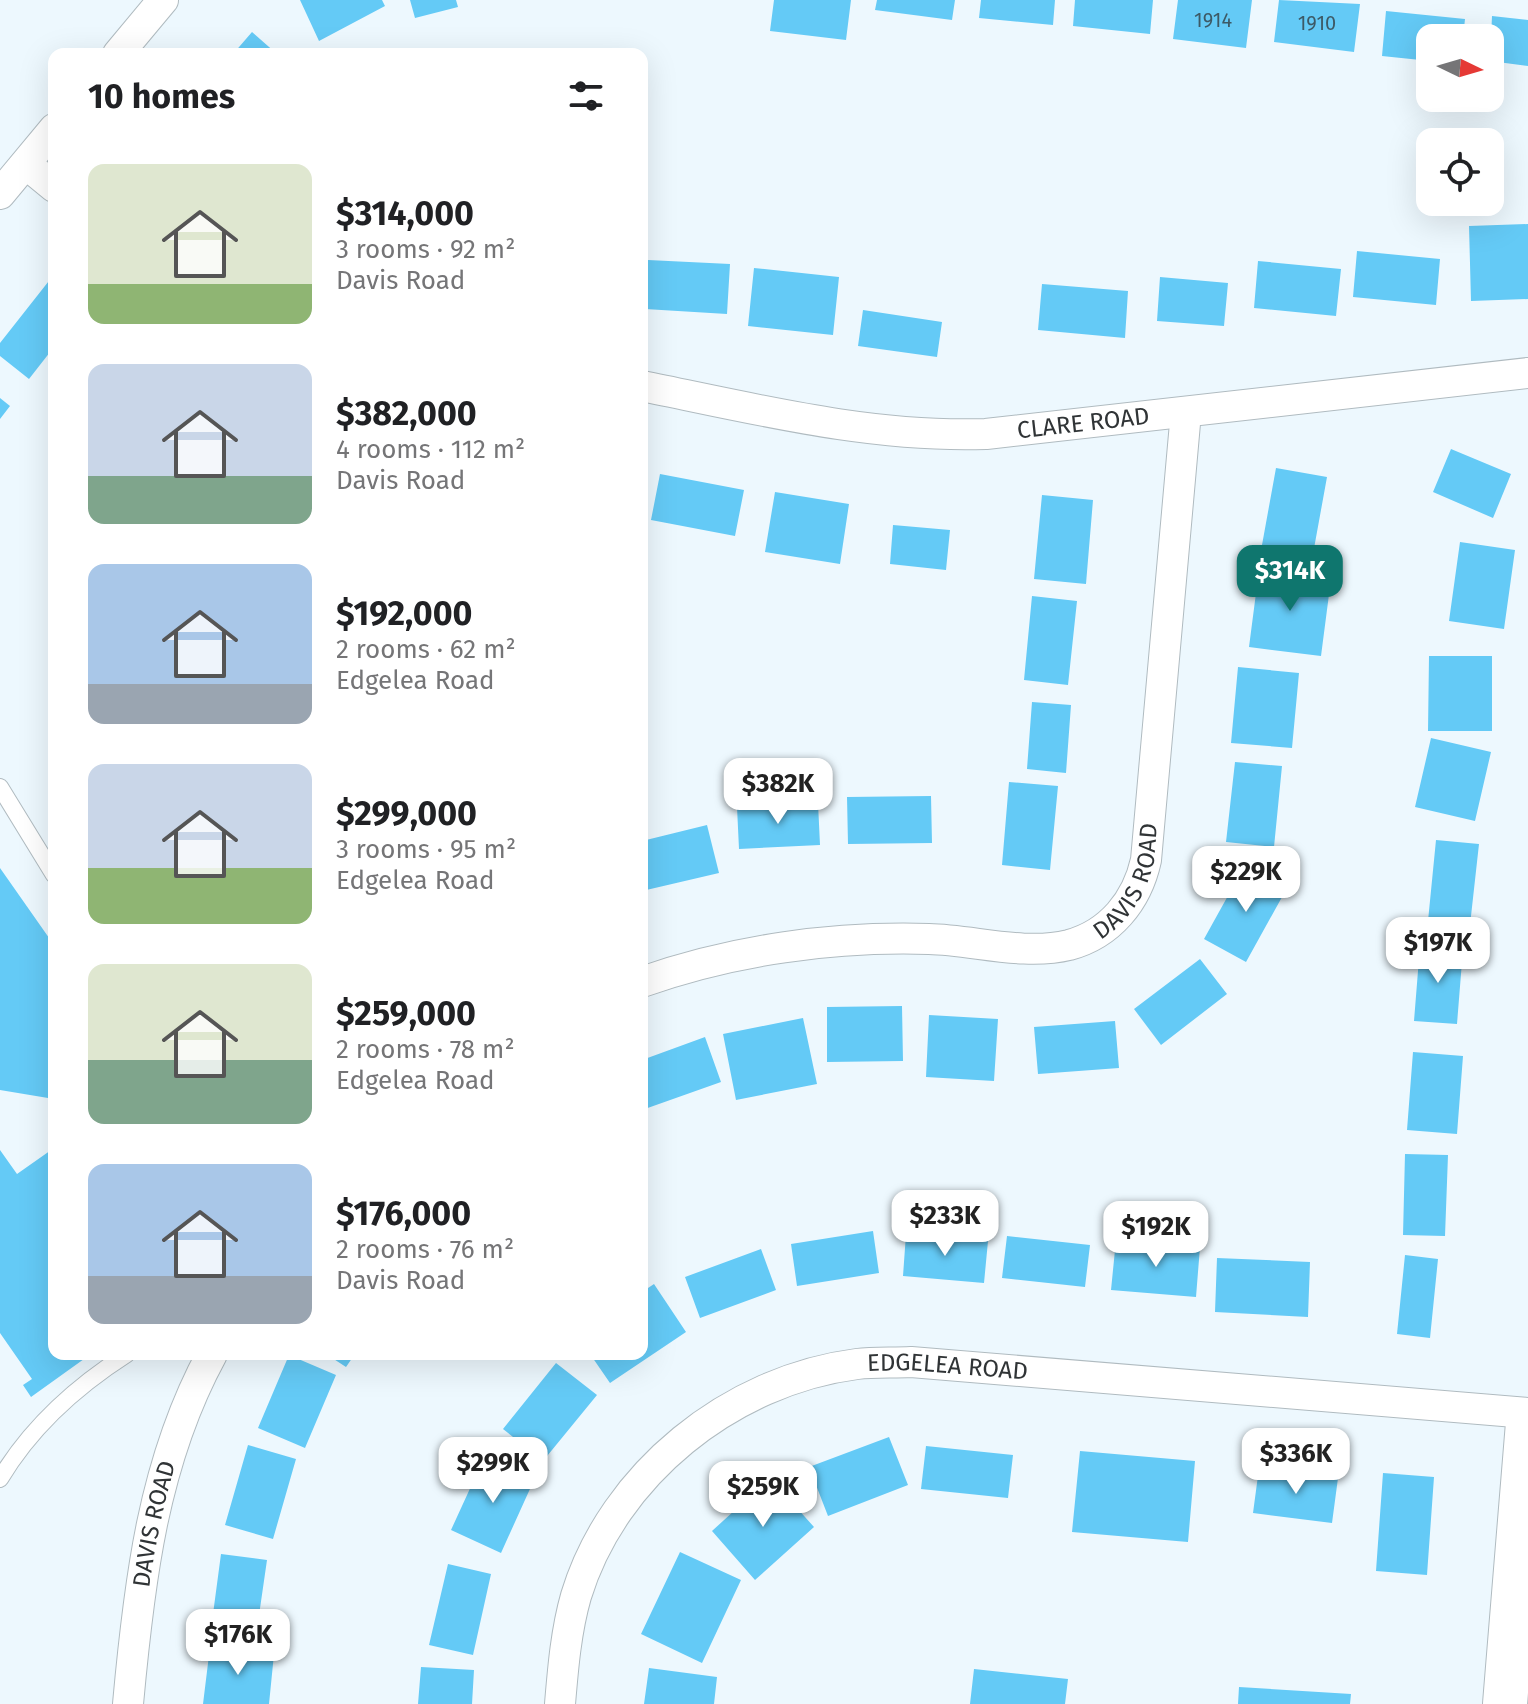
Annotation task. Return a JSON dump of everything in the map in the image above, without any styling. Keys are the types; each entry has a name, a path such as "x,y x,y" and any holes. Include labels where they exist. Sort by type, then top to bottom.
{"street":[{"path":"123,48 163,0"},
{"path":"0,194 48,136"},
{"path":"26,164 48,182"},
{"name":"CLARE ROAD","path":"648,387 887,433 939,436 986,434 1528,373"},
{"name":"DAVIS ROAD","path":"648,980 720,960 805,944 931,939 1039,949 1069,945 1103,931 1127,907 1143,877 1146,860 1186,412"},
{"name":"DAVIS ROAD","path":"128,1704 138,1587 151,1521 168,1458 196,1382 209,1360"},
{"name":"EDGELEA ROAD","path":"560,1704 568,1627 577,1594 597,1545 624,1501 659,1462 691,1434 741,1401 801,1378 856,1364 911,1362 1528,1413"},
{"path":"1505,1704 1528,1423"}],"lane":[{"path":"0,787 48,865"},
{"path":"0,1479 16,1452 56,1408 119,1360"}],"building":[{"path":"300,0 382,0 385,6 319,41"},
{"path":"410,0 456,0 458,7 415,18"},
{"path":"774,0 851,0 846,40 770,31"},
{"path":"877,0 955,0 952,20 875,10"},
{"path":"981,0 1055,0 1053,25 979,18"},
{"path":"1075,0 1153,0 1150,34 1073,26"},
{"path":"1178,0 1252,0 1246,48 1173,39"},
{"path":"1279,0 1360,4 1354,52 1274,42"},
{"path":"1386,11 1465,19 1464,24 1416,24 1416,60 1382,56"},
{"path":"1492,16 1528,20 1528,66 1504,63 1504,24 1492,24"},
{"path":"252,32 270,48 238,48"},
{"path":"1528,224 1528,299 1471,301 1469,226"},
{"path":"1357,251 1440,259 1436,305 1353,297"},
{"path":"648,260 730,264 727,314 648,309"},
{"path":"1258,261 1341,269 1336,316 1254,308"},
{"path":"754,268 839,277 833,335 748,326"},
{"path":"1160,277 1228,283 1224,326 1157,321"},
{"path":"48,282 48,355 29,379 0,356 0,343"},
{"path":"1042,284 1128,291 1125,338 1038,330"},
{"path":"863,310 942,322 937,357 858,346"},
{"path":"0,398 10,406 0,419"},
{"path":"1451,449 1511,474 1493,518 1433,492"},
{"path":"1276,468 1327,477 1313,554 1262,545"},
{"path":"660,474 744,490 735,536 651,520"},
{"path":"775,492 849,504 840,564 765,552"},
{"path":"1042,495 1093,500 1086,584 1034,579"},
{"path":"893,525 950,530 946,570 890,564"},
{"path":"1460,542 1515,550 1504,629 1449,621"},
{"path":"1259,570 1331,579 1321,656 1249,647"},
{"path":"1032,596 1077,601 1068,685 1024,680"},
{"path":"1429,656 1492,656 1492,731 1428,731"},
{"path":"1238,667 1299,673 1292,748 1231,743"},
{"path":"1032,702 1071,705 1066,773 1027,769"},
{"path":"1431,738 1491,752 1475,821 1415,807"},
{"path":"1235,762 1282,766 1274,847 1226,842"},
{"path":"1009,782 1058,786 1050,870 1002,865"},
{"path":"931,796 932,843 848,844 847,797"},
{"path":"818,803 820,845 739,849 737,807"},
{"path":"707,825 719,873 648,890 648,840"},
{"path":"1436,840 1479,844 1470,925 1428,921"},
{"path":"1245,865 1287,888 1246,962 1204,939"},
{"path":"0,868 48,936 48,1098 0,1090"},
{"path":"1420,946 1463,949 1457,1024 1414,1021"},
{"path":"1200,959 1227,994 1161,1045 1134,1009"},
{"path":"902,1006 903,1061 827,1062 827,1007"},
{"path":"929,1015 998,1019 994,1081 926,1077"},
{"path":"803,1018 817,1084 736,1100 723,1034"},
{"path":"1115,1021 1119,1068 1038,1074 1034,1027"},
{"path":"705,1037 721,1082 648,1108 648,1058"},
{"path":"1413,1052 1463,1056 1457,1134 1407,1130"},
{"path":"0,1150 17,1174 48,1152 48,1360 83,1360 31,1397 23,1385 32,1379 0,1333"},
{"path":"1405,1154 1448,1155 1445,1236 1403,1235"},
{"path":"873,1231 879,1273 797,1286 791,1244"},
{"path":"906,1234 988,1241 984,1283 903,1276"},
{"path":"1007,1236 1090,1245 1085,1287 1002,1278"},
{"path":"1116,1240 1200,1247 1196,1297 1111,1290"},
{"path":"761,1249 776,1290 700,1318 685,1277"},
{"path":"1405,1255 1438,1259 1430,1338 1397,1334"},
{"path":"1217,1258 1310,1262 1308,1317 1215,1312"},
{"path":"654,1284 686,1332 648,1358 648,1288"},
{"path":"287,1360 301,1360 336,1375 305,1448 258,1428"},
{"path":"335,1360 351,1360 346,1367"},
{"path":"594,1360 644,1360 610,1383"},
{"path":"556,1363 597,1395 543,1461 503,1429"},
{"path":"889,1437 908,1485 828,1516 809,1467"},
{"path":"248,1445 296,1459 273,1539 225,1525"},
{"path":"926,1446 1013,1455 1008,1498 921,1489"},
{"path":"1080,1451 1195,1461 1188,1542 1072,1532"},
{"path":"484,1458 534,1480 501,1553 451,1530"},
{"path":"1259,1468 1338,1478 1332,1523 1253,1513"},
{"path":"1383,1473 1434,1477 1427,1575 1376,1571"},
{"path":"770,1478 814,1527 755,1580 712,1531"},
{"path":"680,1552 741,1580 702,1663 641,1634"},
{"path":"221,1554 267,1560 256,1636 211,1629"},
{"path":"448,1564 491,1574 473,1655 429,1645"},
{"path":"210,1647 274,1654 269,1704 203,1704"},
{"path":"421,1667 474,1670 472,1704 418,1704"},
{"path":"649,1668 717,1677 714,1704 644,1704"},
{"path":"974,1669 1068,1679 1065,1704 970,1704"},
{"path":"1239,1687 1351,1694 1350,1704 1238,1704"}]}
